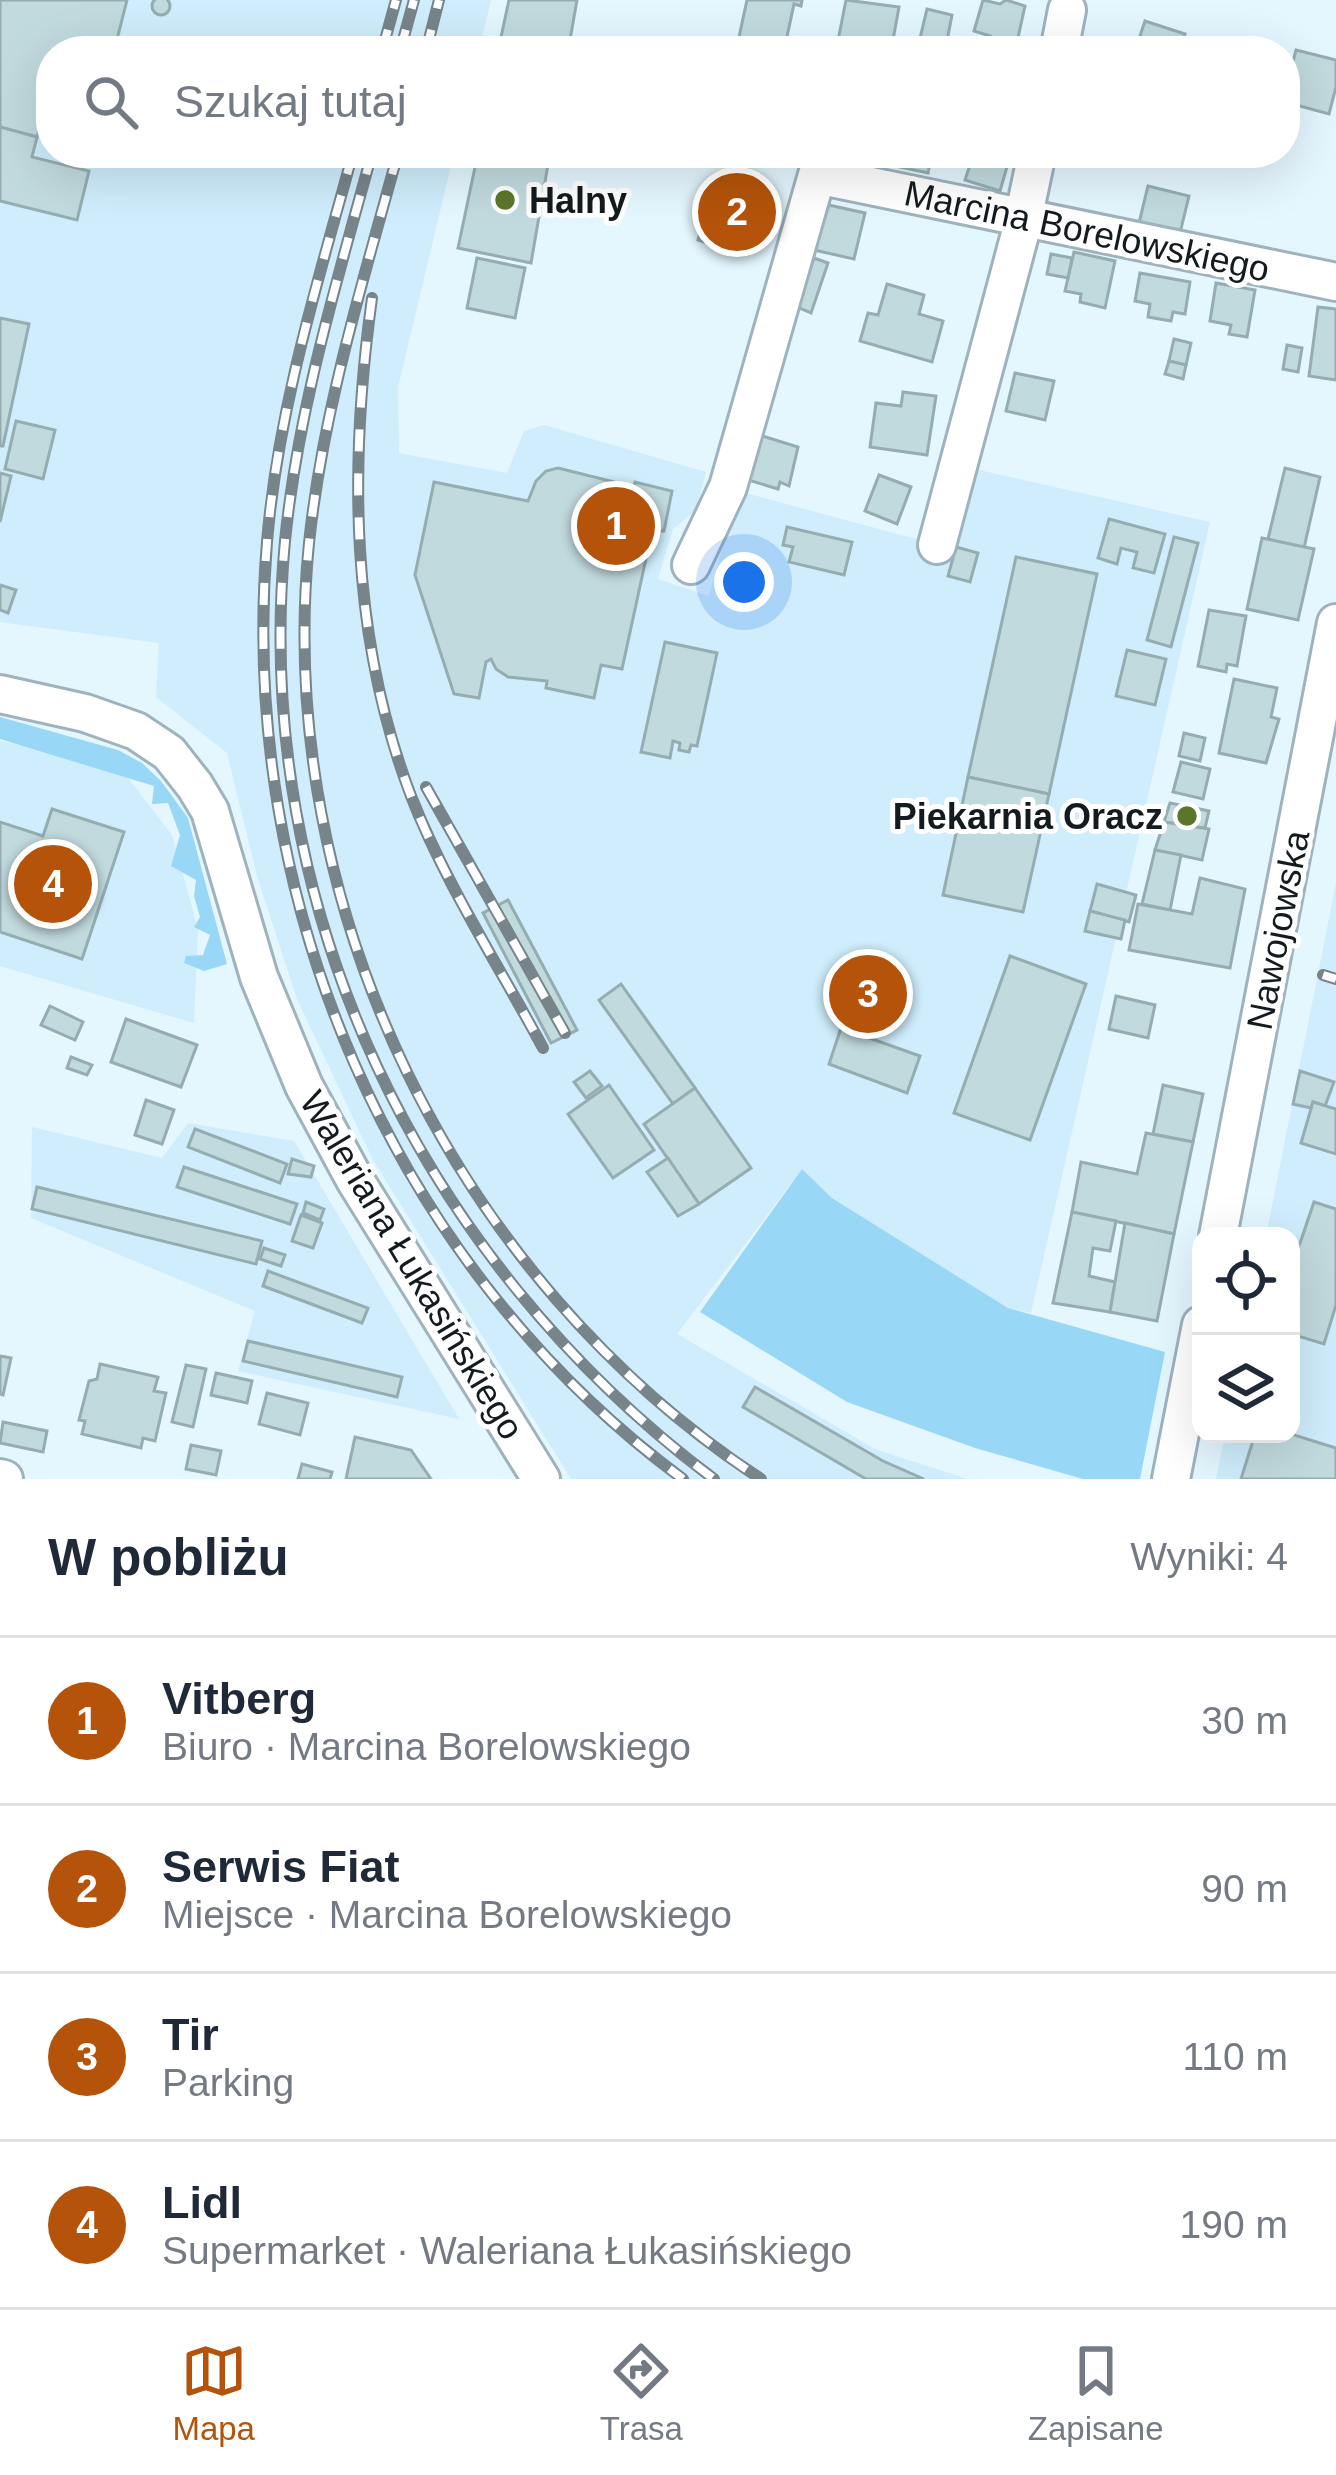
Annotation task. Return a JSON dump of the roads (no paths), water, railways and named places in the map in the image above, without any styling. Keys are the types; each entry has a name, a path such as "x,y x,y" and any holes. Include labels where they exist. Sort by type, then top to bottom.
{"street":[{"path":"1062,36 1067,10"},
{"path":"938,545 1034,168"},
{"name":"Marcina Borelowskiego","path":"691,565 728,487 817,176 1336,282"},
{"name":"Nawojowska","path":"1220,1227 1336,623"},
{"name":"Waleriana Łukasińskiego","path":"0,694 136,730 169,753 195,786 210,811 259,977 304,1086 355,1180 541,1479"},
{"path":"1171,1479 1199,1335"}],"railway":[{"path":"386,36 396,0"},
{"path":"404,36 414,0"},
{"path":"430,36 439,0"},
{"path":"349,168 290,394 267,542 264,676 278,809 309,939 355,1064 416,1183 491,1293 580,1392 683,1479"},
{"path":"368,168 309,394 285,541 281,678 296,812 328,942 377,1066 441,1183 519,1292 610,1391 714,1479"},
{"path":"394,168 334,395 309,543 306,679 322,814 356,946 407,1072 474,1191 557,1300 653,1397 761,1479"},
{"path":"372,298 358,487 366,613 376,675 391,736 425,828 543,1048"},
{"path":"426,787 565,1033"},
{"path":"1323,975 1336,979"}],"place":[{"name":"Halny","path":"505,200"},
{"name":"Serwis Fiat","path":"737,212"},
{"name":"Vitberg","path":"616,526"},
{"name":"Piekarnia Oracz","path":"1187,816"},
{"name":"Lidl","path":"53,884"},
{"name":"Tir","path":"868,994"}]}
